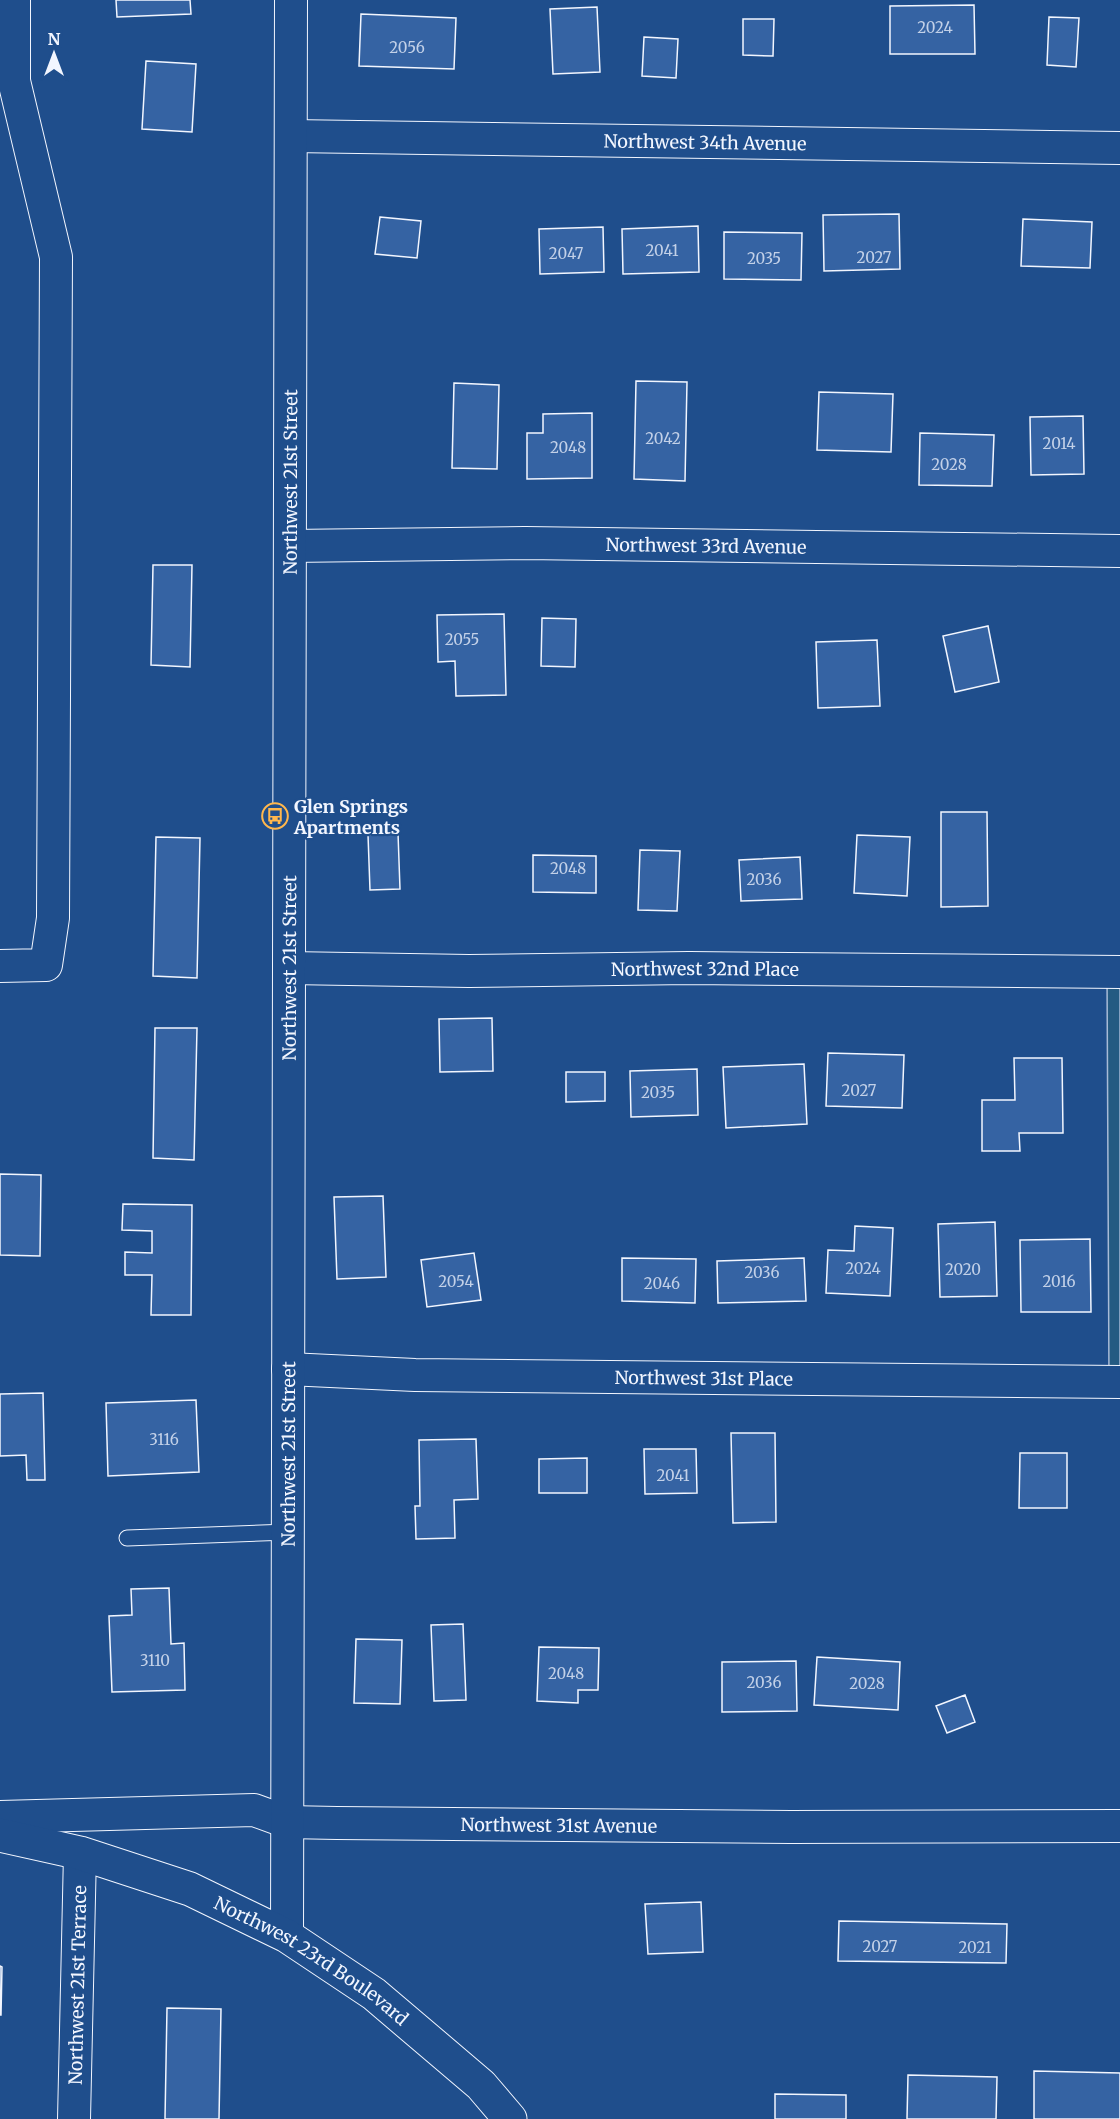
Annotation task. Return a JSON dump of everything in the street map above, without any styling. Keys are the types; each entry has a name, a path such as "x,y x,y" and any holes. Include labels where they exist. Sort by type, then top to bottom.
{"street":[{"path":"0,966 46,965 53,918 56,257 7,80 14,0"},
{"name":"Northwest 21st Street","path":"287,1936 291,0"},
{"name":"Northwest 34th Avenue","path":"291,136 1120,148"},
{"name":"Northwest 33rd Avenue","path":"290,546 525,543 1120,551"},
{"name":"Northwest 32nd Place","path":"289,968 469,971 689,968 1120,972"},
{"name":"Northwest 31st Place","path":"288,1370 415,1375 1120,1382"},
{"name":"Northwest 31st Avenue","path":"0,1817 254,1810 287,1822 791,1827 1120,1826"},
{"path":"0,1835 80,1853"},
{"name":"Northwest 23rd Boulevard","path":"80,1853 190,1889 287,1936 374,1994 481,2085 510,2119"},
{"name":"Northwest 21st Terrace","path":"74,2119 80,1853"}],"lane":[{"path":"127,1538 288,1532"}],"shaded area":[{"path":"1107,972 1120,972 1120,1382 1109,1382"}],"building":[{"path":"116,0 190,0 191,14 117,17"},
{"path":"974,5 975,54 890,54 890,6"},
{"path":"597,7 600,72 553,74 550,9"},
{"path":"361,14 456,18 454,69 359,66"},
{"path":"1049,17 1079,18 1076,67 1047,65"},
{"path":"743,19 774,19 773,56 743,55"},
{"path":"644,37 678,39 676,78 642,76"},
{"path":"146,61 196,64 192,132 142,129"},
{"path":"899,214 900,269 824,271 823,215"},
{"path":"380,217 421,221 417,258 375,254"},
{"path":"1023,219 1092,222 1090,268 1021,266"},
{"path":"698,226 699,272 623,274 622,229"},
{"path":"603,227 604,272 540,274 539,229"},
{"path":"724,232 802,233 801,280 724,279"},
{"path":"636,381 687,382 685,481 634,479"},
{"path":"454,383 499,385 497,469 452,468"},
{"path":"819,392 893,394 891,452 817,450"},
{"path":"592,413 592,478 527,479 527,433 543,433 543,414"},
{"path":"1083,416 1084,474 1031,475 1030,417"},
{"path":"920,433 994,435 992,486 919,485"},
{"path":"153,565 192,565 190,667 151,665"},
{"path":"504,614 506,695 456,696 455,661 438,662 437,615"},
{"path":"542,618 576,619 575,667 541,666"},
{"path":"988,626 999,682 955,692 943,636"},
{"path":"877,640 880,706 818,708 816,642"},
{"path":"941,812 987,812 988,906 941,907"},
{"path":"398,833 400,889 370,890 368,835"},
{"path":"857,835 910,837 907,896 854,893"},
{"path":"156,837 200,838 197,978 153,976"},
{"path":"640,850 680,851 677,911 638,910"},
{"path":"533,855 596,856 596,893 533,892"},
{"path":"800,857 802,899 741,901 739,860"},
{"path":"492,1018 493,1071 440,1072 439,1019"},
{"path":"155,1028 197,1028 194,1160 153,1158"},
{"path":"828,1053 904,1055 902,1108 826,1106"},
{"path":"1014,1058 1062,1058 1063,1133 1019,1133 1020,1151 982,1151 982,1100 1015,1100"},
{"path":"804,1064 807,1124 726,1128 723,1067"},
{"path":"697,1069 698,1115 631,1117 630,1071"},
{"path":"566,1072 605,1072 605,1101 566,1102"},
{"path":"0,1174 41,1175 40,1256 0,1255"},
{"path":"383,1196 386,1277 337,1279 334,1197"},
{"path":"123,1204 192,1205 191,1315 151,1315 152,1275 125,1275 125,1252 152,1253 152,1231 122,1230"},
{"path":"995,1222 997,1296 940,1297 938,1224"},
{"path":"855,1226 893,1228 890,1296 826,1293 828,1250 854,1251"},
{"path":"1090,1239 1091,1312 1021,1312 1020,1240"},
{"path":"474,1253 481,1300 427,1307 421,1260"},
{"path":"622,1258 696,1259 695,1303 622,1301"},
{"path":"804,1258 806,1301 718,1303 717,1261"},
{"path":"43,1393 45,1480 27,1480 26,1455 0,1456 0,1394"},
{"path":"196,1400 199,1472 108,1476 106,1403"},
{"path":"731,1433 775,1433 776,1522 733,1523"},
{"path":"476,1439 478,1499 454,1500 455,1538 416,1539 415,1506 420,1506 419,1440"},
{"path":"644,1449 696,1449 697,1493 645,1494"},
{"path":"1020,1453 1067,1453 1067,1508 1019,1508"},
{"path":"587,1458 587,1493 539,1493 539,1459"},
{"path":"169,1588 171,1644 184,1643 185,1690 112,1692 109,1616 132,1615 131,1589"},
{"path":"463,1624 466,1700 434,1701 431,1625"},
{"path":"356,1639 402,1640 400,1704 354,1703"},
{"path":"539,1647 599,1648 598,1690 578,1690 578,1703 537,1701"},
{"path":"817,1657 900,1662 898,1710 814,1705"},
{"path":"796,1661 797,1711 722,1712 722,1662"},
{"path":"965,1695 975,1722 947,1733 936,1706"},
{"path":"701,1902 703,1952 648,1954 645,1904"},
{"path":"839,1921 1007,1924 1006,1963 838,1961"},
{"path":"0,1966 2,1967 1,2015 0,2015"},
{"path":"167,2008 221,2009 219,2119 165,2119"},
{"path":"1034,2071 1120,2073 1120,2119 1034,2119"},
{"path":"908,2075 997,2077 996,2119 907,2119"},
{"path":"775,2094 846,2095 846,2119 775,2119"}],"place":[{"name":"Glen Springs Apartments","path":"275,816"}]}
